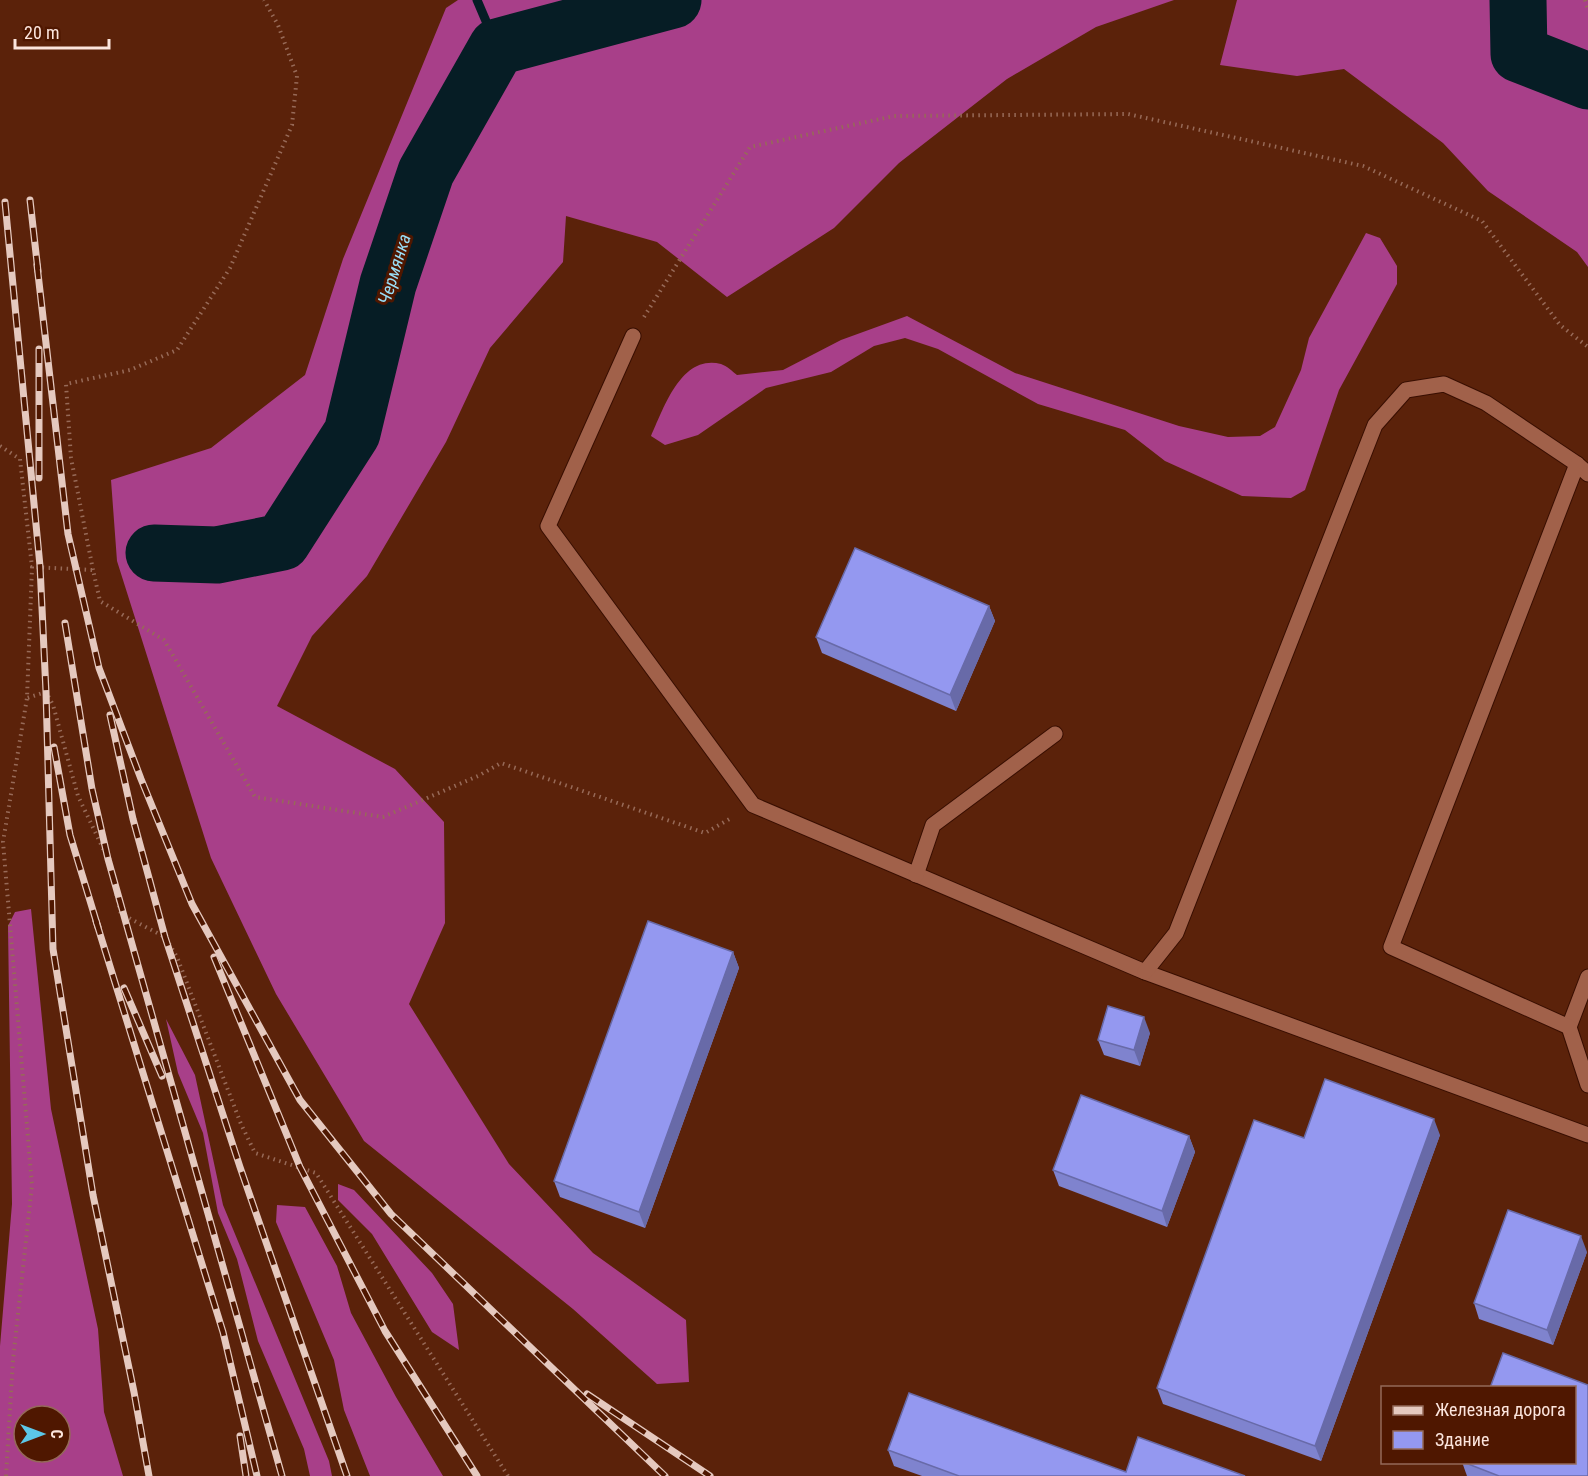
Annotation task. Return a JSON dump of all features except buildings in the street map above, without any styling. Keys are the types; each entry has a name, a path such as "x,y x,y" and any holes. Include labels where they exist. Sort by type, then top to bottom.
{"lane":[{"path":"633,336 548,526 753,805 1145,972 1588,1135"},
{"path":"1145,972 1176,933 1375,424 1406,390 1444,384 1486,403 1583,469 1390,946 1569,1027"},
{"path":"916,875 933,825 1055,734"},
{"path":"1588,977 1569,1027 1588,1085"}],"path":[{"path":"264,0 278,25 297,76 292,125 230,268 177,350 130,370 66,384 71,458 100,601 164,640 255,797 383,817 478,776 501,763 705,833 753,805"},
{"path":"1585,0 1588,10"},
{"path":"633,336 750,147 894,116 1128,114 1363,166 1482,220 1560,325 1588,347"},
{"path":"0,446 20,459 32,567 27,698 3,842 32,1185 13,1360 6,1476"},
{"path":"32,567 93,570"},
{"path":"27,698 46,692 53,705 78,796 108,860 121,914 165,937 177,957 241,1124 255,1153 316,1173 508,1476"}],"shaded area":[{"path":"458,0 1174,0 1096,27 1007,79 899,163 834,228 727,297 657,242 566,216 563,262 490,348 446,442 367,576 312,636 277,706 395,769 444,822 445,923 409,1004 509,1164 593,1253 686,1320 689,1382 657,1384 573,1309 364,1141 276,994 211,858 117,561 111,480 211,448 305,375 343,259 446,8"},
{"path":"1237,0 1588,0 1588,267 1577,252 1488,191 1443,143 1344,69 1297,76 1220,65"},
{"path":"1366,233 1380,238 1397,266 1397,284 1339,390 1305,490 1291,498 1242,496 1165,461 1125,430 1038,404 938,349 905,338 874,346 831,372 766,388 698,435 665,445 651,436 668,398 685,375 695,367 707,363 721,364 737,375 783,370 841,340 907,316 1015,373 1179,426 1228,437 1260,436 1275,427 1301,370 1309,338"},
{"path":"31,909 51,1109 98,1329 104,1412 123,1476 0,1476 0,1346 12,1204 8,926 15,912"},
{"path":"166,1019 195,1075 223,1205 329,1461 332,1476 310,1476 304,1449 258,1341 237,1259 218,1213 203,1133 178,1073"},
{"path":"338,1184 354,1190 432,1273 453,1304 459,1350 432,1332 372,1234 338,1200"},
{"path":"277,1205 305,1207 337,1266 351,1313 396,1397 443,1476 370,1476 344,1410 334,1360 276,1222"}],"waterway":[{"path":"477,0 497,47"},
{"name":"Чермянка","path":"154,553 217,555 282,542 352,433 388,284 426,172 497,47 673,0"},
{"name":"Чермянка","path":"1518,0 1519,54 1588,81"}],"railway":[{"path":"30,200 38,271"},
{"path":"5,202 40,566 53,949 93,1195 149,1476"},
{"path":"37,265 68,534 99,668 192,904 300,1100 391,1214 665,1476"},
{"path":"39,349 39,478"},
{"path":"65,623 92,789 108,859 282,1476"},
{"path":"110,715 133,819 165,937 240,1167 347,1476"},
{"path":"54,747 70,835 98,927"},
{"path":"96,921 223,1332 257,1476"},
{"path":"214,957 300,1167 385,1331 477,1476"},
{"path":"124,988 162,1076"},
{"path":"587,1394 710,1476"},
{"path":"240,1436 246,1476"}]}
